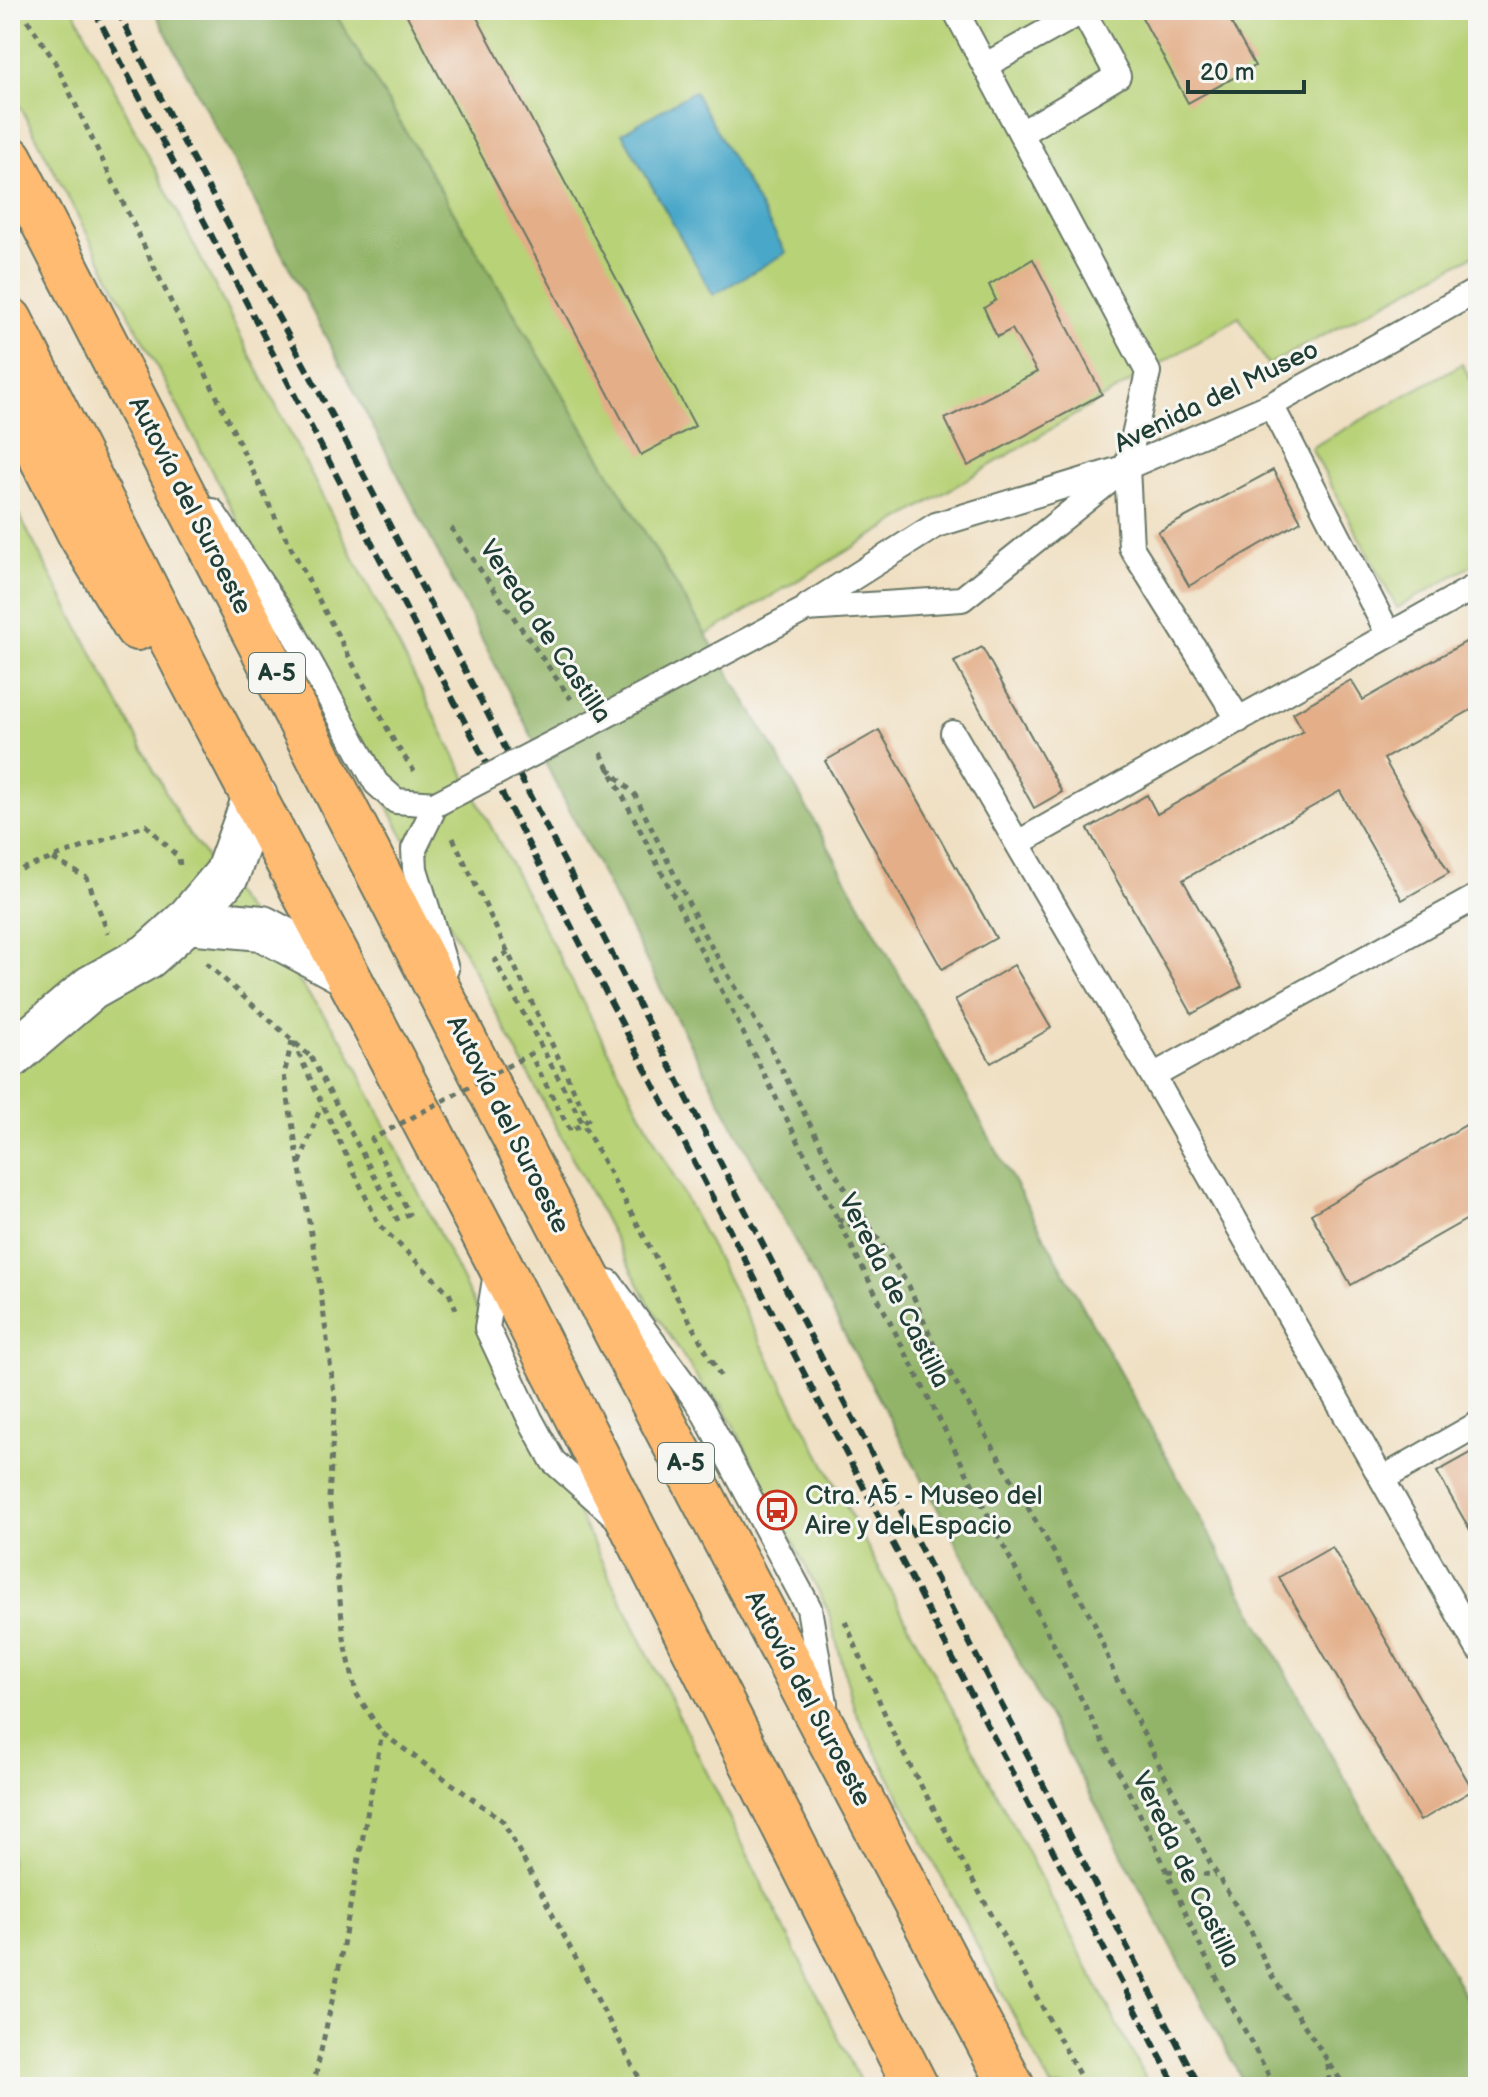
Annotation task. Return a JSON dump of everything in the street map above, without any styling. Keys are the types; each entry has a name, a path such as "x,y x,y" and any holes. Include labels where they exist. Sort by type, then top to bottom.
{"highway":[{"name":"Autovía del Suroeste","path":"10,158 541,1189 1012,2087"},
{"path":"10,320 189,674 498,1261 916,2087"},
{"path":"10,395 79,532 131,622 189,674"}],"street":[{"path":"10,1057 91,988 148,956 187,921 227,874 255,797"},
{"path":"187,921 262,928 346,973"}],"lane":[{"path":"955,10 1023,132 1148,372 1127,467 1131,547 1239,720"},
{"path":"986,65 1083,11 1118,76 1023,132"},
{"name":"Avenida del Museo","path":"436,804 799,612 962,599 1127,467 1271,405 1478,290"},
{"path":"133,392 291,628 376,783 396,801 436,804 414,849 415,869 472,1051"},
{"path":"1271,405 1389,635"},
{"path":"799,612 936,525 1127,467"},
{"path":"1018,843 1478,585"},
{"path":"953,733 1153,1076 1478,1648"},
{"path":"1153,1076 1478,896"},
{"path":"1382,1479 1478,1424"}],"path":[{"path":"10,873 146,825 179,858 187,921 208,966 311,1057 397,1219 409,1214 372,1139 530,1054 571,1132 588,1119 436,804 395,743 277,521 55,62 21,10"},
{"name":"Vereda de Castilla","path":"451,528 590,724 605,764 1167,1871 1204,1954 1275,2087"},
{"path":"605,764 635,795 705,936 764,1035 835,1173 909,1286 933,1343 1094,1622 1115,1676 1217,1875 1250,1929 1270,1973 1345,2087"},
{"path":"508,952 495,961 727,1386"},
{"path":"292,1041 379,1225 449,1293"},
{"path":"292,1041 284,1075 335,1401 329,1498 344,1638 356,1693 382,1733 503,1821 644,2087"},
{"path":"299,1164 321,1106"},
{"path":"836,1219 876,1236"},
{"path":"712,1360 713,1375"},
{"path":"843,1615 896,1740 1086,2087"},
{"path":"313,2087 336,1983 382,1733"},
{"path":"1167,1871 1217,1875"},
{"path":"1328,2063 1329,2087"}],"green space":[{"path":"10,10 74,10 487,819 1150,2087 1051,2087 855,1711 828,1610 723,1405 704,1388 648,1302 10,87"},
{"path":"154,10 333,10 773,747 1478,2019 1478,2087 1246,2087 666,999 391,461"},
{"path":"333,10 1478,10 1478,253 1268,365 1239,317 706,635"},
{"path":"1462,364 1478,392 1478,562 1397,608 1311,448"},
{"path":"10,498 184,827 344,1042 863,2087 10,2087"}],"water":[{"path":"694,91 786,253 713,295 622,133"}],"building":[{"path":"404,10 473,10 695,426 641,455"},
{"path":"1138,10 1224,10 1255,66 1188,103"},
{"path":"1033,259 1102,394 968,466 945,419 1037,372 1012,329 997,337 984,308 996,300 989,285"},
{"path":"1273,470 1301,521 1189,586 1158,532"},
{"path":"1478,635 1478,706 1384,759 1449,873 1402,900 1340,791 1183,880 1242,986 1192,1014 1088,829 1147,795 1157,814 1303,731 1293,713 1351,680 1363,700"},
{"path":"982,647 1062,792 1034,808 954,662"},
{"path":"879,730 996,938 942,969 825,761"},
{"path":"1014,965 1051,1028 991,1063 955,1000"},
{"path":"1478,1118 1478,1213 1351,1285 1311,1214"},
{"path":"1478,1449 1478,1544 1437,1472"},
{"path":"1332,1547 1473,1790 1420,1821 1279,1577"}],"railway":[{"path":"94,10 1176,2087"},
{"path":"117,10 176,128 359,466 1200,2087"}],"place":[{"name":"Ctra. A5 - Museo del Aire y del Espacio","path":"777,1510"}]}
